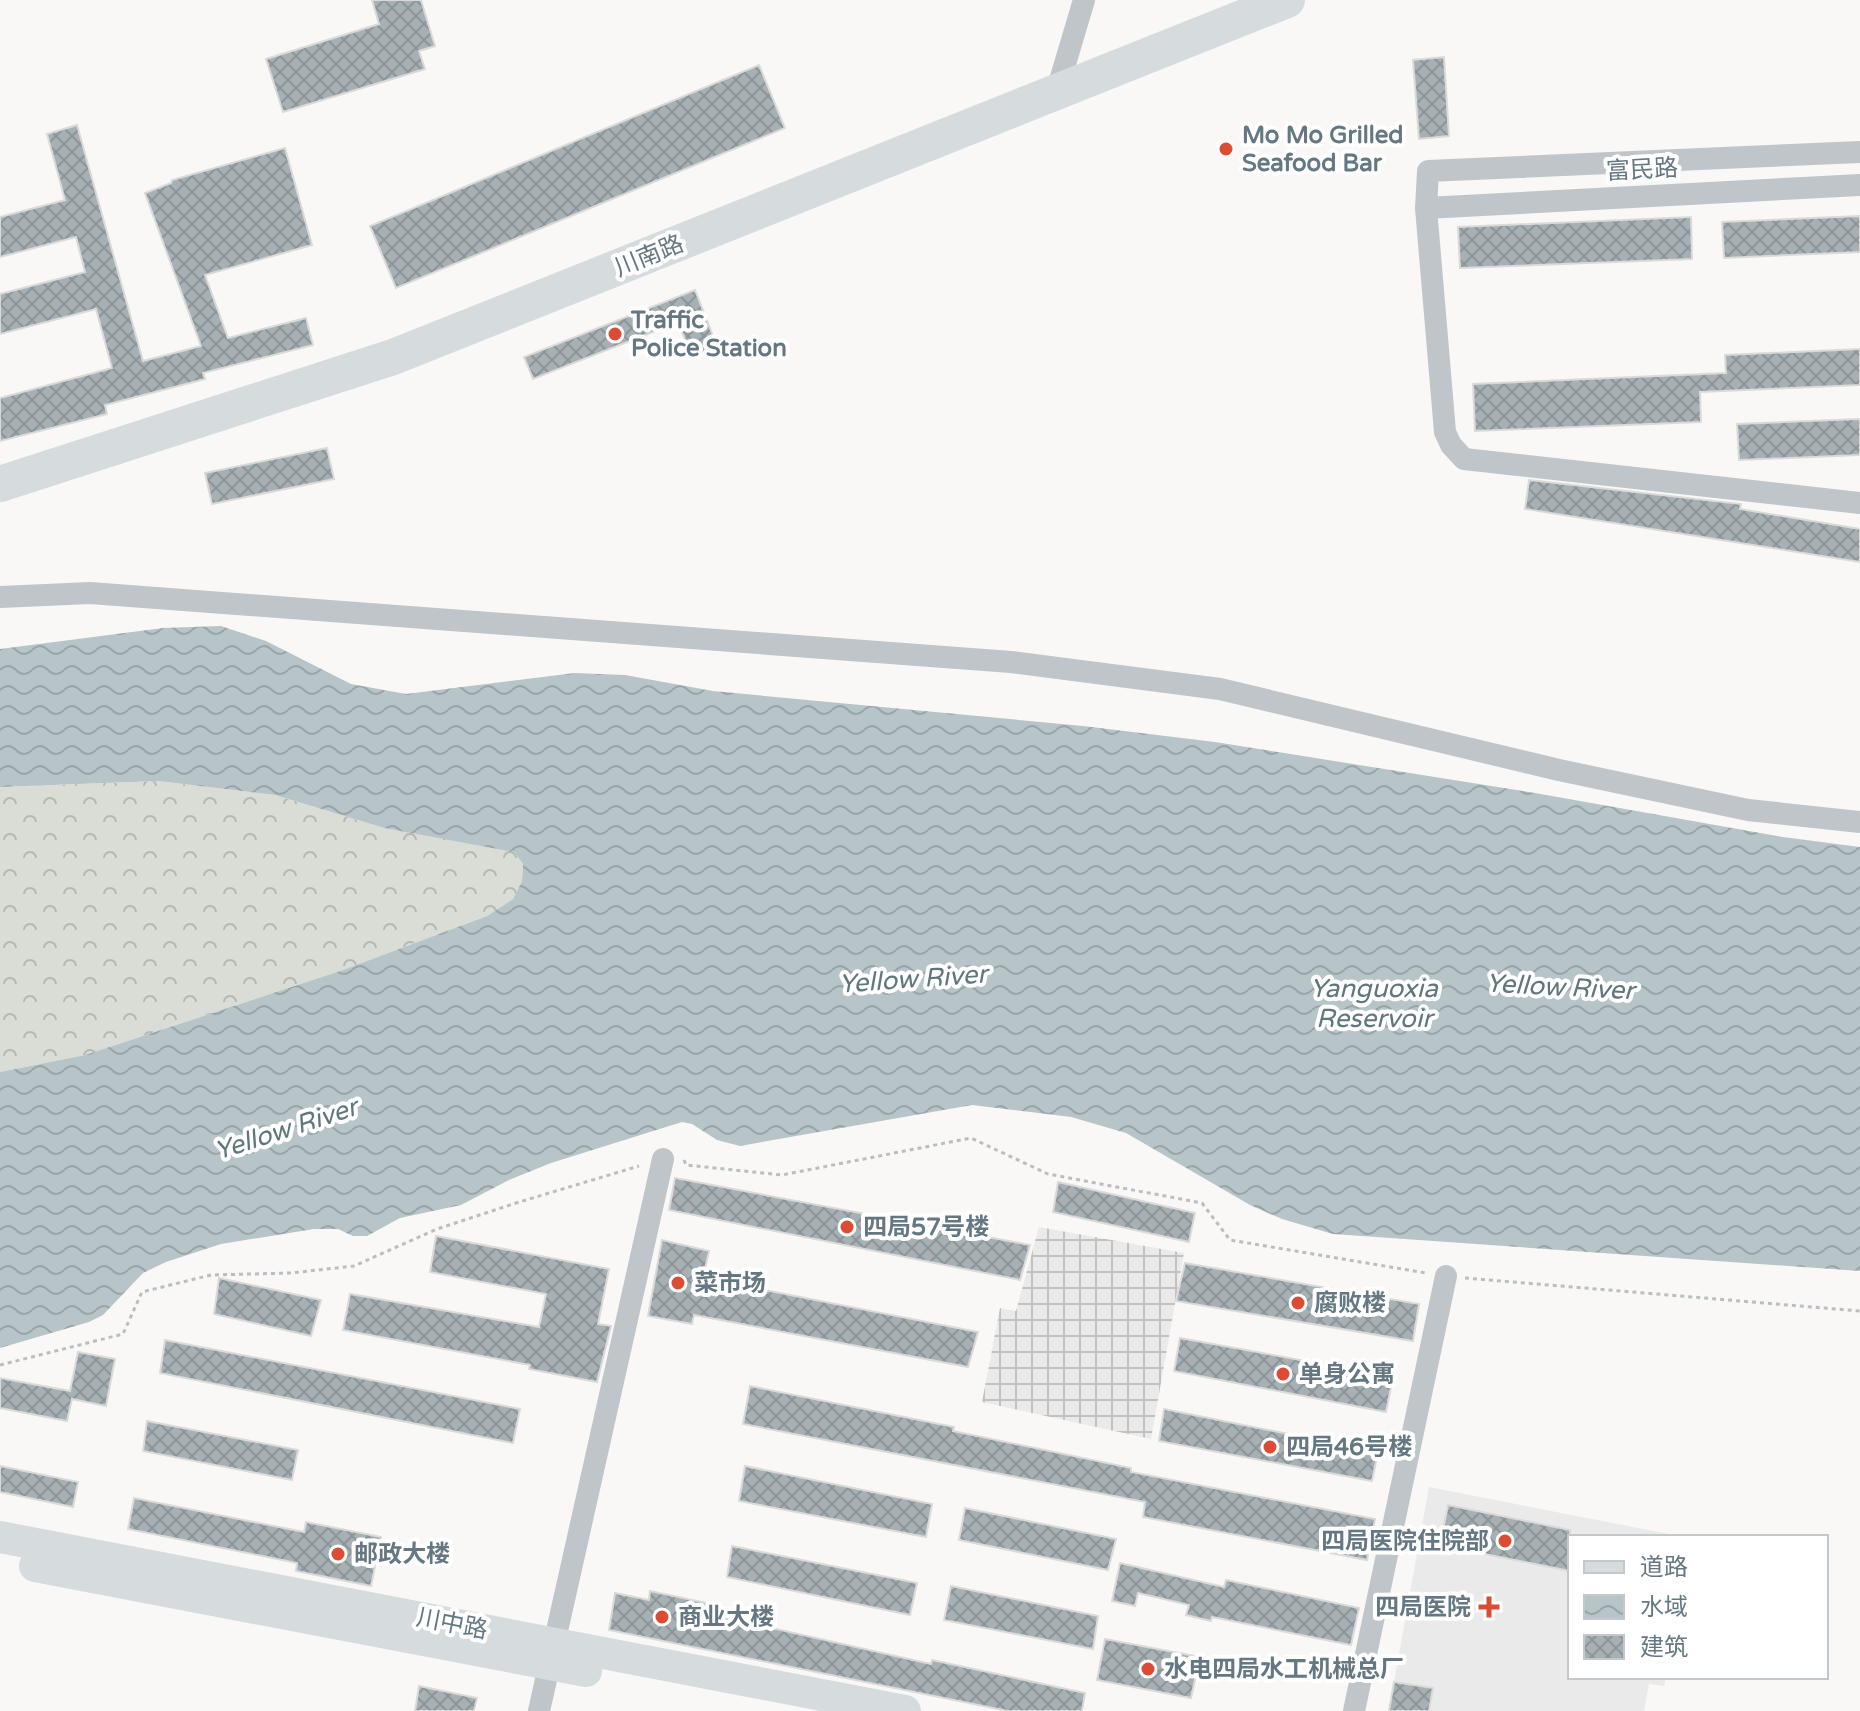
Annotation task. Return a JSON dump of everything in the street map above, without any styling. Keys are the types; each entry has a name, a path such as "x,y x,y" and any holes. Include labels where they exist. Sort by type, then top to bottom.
{"main road":[{"name":"川南路","path":"0,484 393,357 1287,0"}],"street":[{"path":"1056,94 1084,0"},
{"name":"富民路","path":"1860,152 1428,171 1426,208 1860,185"},
{"path":"1426,208 1445,432 1451,445 1464,459 1860,503"},
{"path":"0,597 90,593 1011,662 1220,689 1559,770 1748,810 1860,822"},
{"path":"539,1711 663,1159"},
{"path":"1354,1711 1446,1276"},
{"name":"川中路","path":"0,1537 550,1653 791,1711"},
{"name":"川中路","path":"0,1559 905,1711"}],"path":[{"path":"0,1365 123,1334 142,1292 211,1275 291,1273 354,1266 437,1229 681,1154 686,1165 782,1175 971,1138 1048,1174 1202,1203 1230,1240 1446,1276 1860,1311"}],"shaded area":[{"path":"1039,1227 1184,1253 1151,1439 982,1402 1000,1308 1016,1311"},
{"name":"四局医院","path":"1429,1487 1674,1535 1568,1535 1568,1679 1666,1679 1664,1686 1649,1684 1644,1711 1429,1711 1432,1688 1394,1682"}],"green space":[{"path":"158,781 275,795 384,828 496,847 514,852 523,864 522,881 513,899 487,916 340,971 85,1055 0,1072 0,787"}],"water":[{"name":"Yanguoxia Reservoir","path":"221,626 266,641 351,684 406,694 575,673 625,675 713,691 1083,726 1215,742 1535,793 1783,837 1860,847 1860,1271 1333,1234 1282,1219 1250,1205 1126,1133 1071,1117 972,1105 740,1146 717,1140 692,1124 682,1122 551,1163 461,1205 400,1218 367,1236 353,1236 338,1229 314,1229 221,1244 166,1262 143,1273 103,1315 0,1348 0,1072 85,1055 340,971 487,916 513,899 522,881 523,864 514,852 384,828 275,795 158,781 0,787 0,649 163,628"}],"building":[{"path":"372,0 421,0 435,46 419,51 425,69 283,112 266,59 379,24"},
{"path":"1444,57 1449,136 1419,139 1413,60"},
{"path":"759,65 785,128 396,288 370,226"},
{"path":"77,125 143,361 201,346 145,193 172,180 285,148 312,245 205,275 228,338 306,318 313,345 203,373 205,379 105,405 107,414 0,441 0,398 112,368 96,309 0,334 0,294 85,272 76,237 0,257 0,217 65,200 47,134"},
{"path":"1860,216 1860,252 1724,258 1722,222"},
{"path":"1691,217 1692,259 1460,268 1458,227"},
{"name":"Traffic Police Station","path":"695,290 717,346 692,357 678,322 533,379 524,357"},
{"path":"1860,349 1860,385 1700,392 1701,422 1475,431 1473,384 1726,373 1725,355"},
{"path":"1860,419 1860,455 1739,460 1737,424"},
{"path":"327,448 334,479 212,504 205,473"},
{"path":"1529,480 1741,504 1740,509 1860,529 1860,562 1525,509"},
{"name":"四局57号楼","path":"675,1178 1030,1245 1020,1280 669,1210"},
{"path":"1058,1182 1195,1213 1189,1242 1053,1212"},
{"path":"436,1236 609,1269 598,1324 611,1326 597,1382 529,1369 530,1365 343,1330 350,1294 539,1327 546,1294 430,1272"},
{"path":"662,1240 709,1251 703,1278 978,1332 968,1367 694,1315 692,1324 648,1316"},
{"name":"腐败楼","path":"1185,1263 1419,1304 1413,1341 1176,1301"},
{"path":"219,1278 321,1300 311,1336 214,1314"},
{"name":"单身公寓","path":"1180,1338 1393,1377 1386,1412 1174,1371"},
{"path":"165,1340 520,1409 513,1443 160,1373"},
{"path":"78,1352 115,1359 106,1406 72,1399 67,1421 0,1408 0,1378 70,1391"},
{"path":"750,1386 954,1427 953,1431 1131,1468 1131,1472 1375,1519 1367,1560 1143,1517 1145,1502 743,1424"},
{"name":"四局46号楼","path":"1164,1409 1378,1452 1372,1481 1159,1441"},
{"path":"147,1421 298,1450 292,1480 143,1451"},
{"path":"0,1466 78,1482 73,1507 0,1492"},
{"path":"745,1466 932,1504 926,1537 739,1501"},
{"path":"134,1498 304,1532 306,1522 381,1537 371,1586 296,1571 297,1563 128,1529"},
{"name":"四局医院住院部","path":"1448,1505 1570,1530 1568,1571 1440,1545"},
{"path":"965,1508 1116,1539 1108,1570 959,1540"},
{"path":"732,1546 917,1583 910,1615 727,1577"},
{"path":"1120,1563 1224,1587 1226,1580 1359,1608 1351,1645 1212,1617 1211,1621 1186,1615 1189,1605 1138,1593 1135,1606 1112,1601"},
{"path":"951,1586 1098,1616 1093,1649 944,1620"},
{"path":"650,1591 716,1605 714,1615 931,1664 932,1660 1085,1693 1082,1711 1008,1711 609,1630 615,1593 649,1600"},
{"name":"水电四局水工机械总厂","path":"1105,1639 1200,1657 1191,1698 1097,1680"},
{"path":"1394,1682 1433,1688 1429,1711 1389,1711"},
{"path":"419,1686 477,1698 474,1711 415,1711"}],"place":[{"name":"Mo Mo Grilled Seafood Bar","path":"1226,149"},
{"name":"Traffic Police Station","path":"615,334"},
{"name":"四局57号楼","path":"847,1227"},
{"name":"菜市场","path":"678,1283"},
{"name":"腐败楼","path":"1298,1303"},
{"name":"单身公寓","path":"1283,1374"},
{"name":"四局46号楼","path":"1270,1447"},
{"name":"四局医院住院部","path":"1505,1541"},
{"name":"邮政大楼","path":"338,1554"},
{"name":"四局医院","path":"1489,1607"},
{"name":"商业大楼","path":"662,1617"},
{"name":"水电四局水工机械总厂","path":"1148,1669"}],"water label":[{"name":"Yellow River","path":"913,979"},
{"name":"Yellow River","path":"1560,987"},
{"name":"Yellow River","path":"286,1129"}]}
